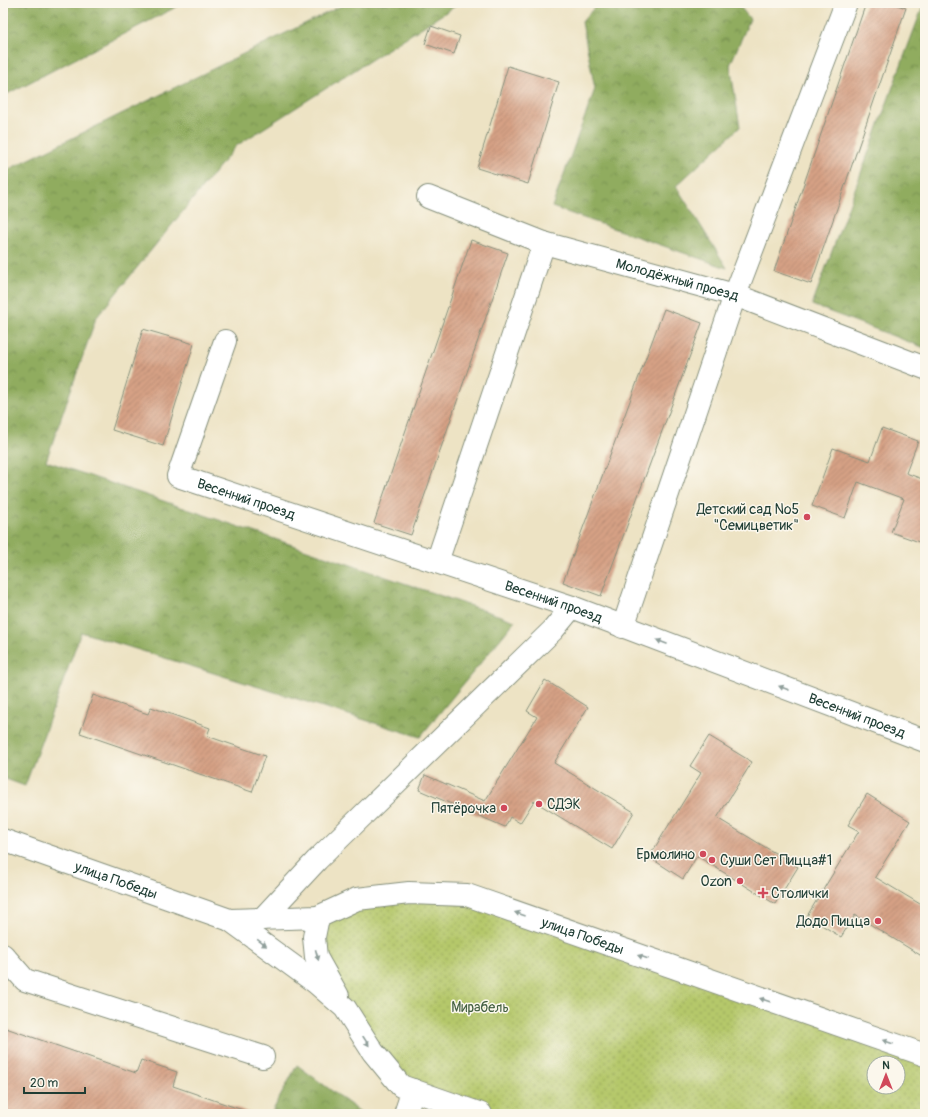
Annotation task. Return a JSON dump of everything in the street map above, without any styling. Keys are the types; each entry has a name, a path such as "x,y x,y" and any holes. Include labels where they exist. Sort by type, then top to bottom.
{"street":[{"path":"623,627 735,295 846,3"},
{"name":"Молодёжный проезд","path":"428,197 544,244 735,295 925,368"},
{"path":"437,562 544,244"},
{"name":"Весенний проезд","path":"225,341 178,476 572,607 925,742"},
{"path":"262,919 316,860 553,630 572,607"},
{"name":"улица Победы","path":"3,840 230,920 315,982 345,1008 373,1052 401,1086 481,1114"},
{"name":"улица Победы","path":"230,920 318,917 357,899 409,893 467,896 925,1055"},
{"path":"318,917 314,937 316,957 345,1008"},
{"path":"3,955 25,980 263,1057"},
{"path":"404,1114 413,1090"}],"green space":[{"path":"3,3 184,3 3,96"},
{"path":"347,3 460,3 236,146 96,318 46,461 515,621 420,737 81,632 25,786 3,778 3,172"},
{"path":"598,3 737,3 750,19 730,65 740,127 676,186 727,268 552,207 595,89 582,22"},
{"path":"925,3 925,348 812,305"},
{"name":"Мирабель","path":"467,895 925,1055 925,1114 481,1114 401,1086 373,1052 314,937 318,917 357,899"},
{"path":"297,1065 363,1114 271,1114"}],"building":[{"path":"866,3 891,3 906,8 811,284 774,271"},
{"path":"431,26 460,36 454,54 425,44"},
{"path":"508,66 559,82 528,184 477,168"},
{"path":"471,240 508,253 411,535 374,523"},
{"path":"664,309 702,323 601,596 563,582"},
{"path":"143,329 194,344 163,446 112,430"},
{"path":"882,428 918,441 906,473 925,480 925,534 922,543 891,532 904,499 858,482 845,518 812,506 833,448 870,461"},
{"path":"545,680 588,707 554,763 634,812 612,849 534,801 520,823 510,817 505,827 419,790 425,775 485,801 537,717 527,711"},
{"path":"93,695 148,714 151,707 210,728 207,736 265,756 252,792 80,733"},
{"path":"709,736 752,762 717,818 798,867 775,904 697,856 683,879 649,857 701,773 690,766"},
{"path":"867,794 910,821 875,877 925,907 925,958 855,915 841,937 807,916 859,831 848,825"},
{"path":"3,1027 136,1073 141,1060 177,1072 173,1086 254,1114 3,1114"}],"place":[{"name":"Детский сад №5 \"Семицветик\"","path":"807,517"},
{"name":"СДЭК","path":"539,804"},
{"name":"Пятёрочка","path":"504,808"},
{"name":"Ермолино","path":"703,854"},
{"name":"Суши Сет Пицца#1","path":"712,860"},
{"name":"Ozon","path":"740,881"},
{"name":"Столички","path":"763,893"},
{"name":"Додо Пицца","path":"878,921"}]}
